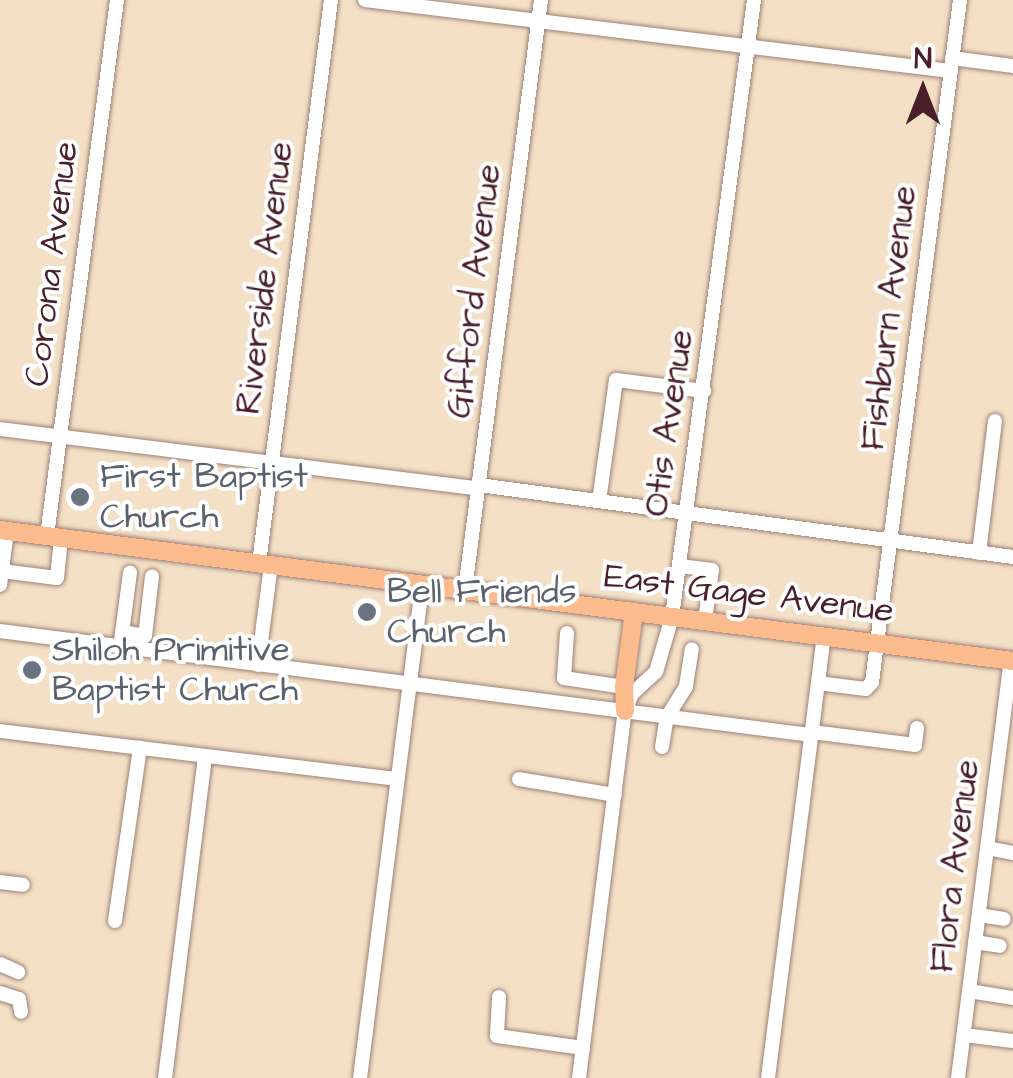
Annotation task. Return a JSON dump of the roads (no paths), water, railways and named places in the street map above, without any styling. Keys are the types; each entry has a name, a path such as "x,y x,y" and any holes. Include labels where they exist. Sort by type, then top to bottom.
{"main road":[{"name":"East Gage Avenue","path":"3,530 1012,661"},
{"path":"625,711 624,687 634,612"}],"street":[{"name":"Corona Avenue","path":"1,578 56,578 54,537 60,436 116,0"},
{"name":"Riverside Avenue","path":"258,665 272,462 331,0"},
{"path":"365,0 748,44 952,64 1013,66"},
{"name":"Gifford Avenue","path":"465,590 542,0"},
{"name":"Otis Avenue","path":"625,711 632,694 656,672 672,617 754,0"},
{"name":"Fishburn Avenue","path":"818,683 870,686 892,542 960,0"},
{"path":"599,502 616,380 704,391"},
{"path":"978,553 995,421"},
{"path":"0,428 1013,558"},
{"path":"1,578 3,530"},
{"path":"680,566 712,570 705,622"},
{"path":"121,640 130,573"},
{"path":"121,640 145,636 152,576"},
{"path":"360,1078 422,584"},
{"path":"0,631 121,640 258,665 915,746 917,728"},
{"path":"567,633 564,678 624,687"},
{"path":"768,1078 824,637"},
{"path":"662,746 667,717 686,686 692,650"},
{"name":"Flora Avenue","path":"958,1078 1012,661"},
{"path":"579,1078 625,711"},
{"path":"0,731 398,780"},
{"path":"115,921 140,748"},
{"path":"165,1078 205,756"},
{"path":"518,780 615,795"},
{"path":"987,848 1013,853"},
{"path":"0,882 23,885"},
{"path":"978,915 1004,920"},
{"path":"975,942 1004,946"},
{"path":"0,964 18,972"},
{"path":"969,991 1013,998"},
{"path":"0,992 19,999 21,1012"},
{"path":"498,997 497,1036 583,1048"},
{"path":"964,1035 1013,1041"}],"place":[{"name":"First Baptist Church","path":"80,497"},
{"name":"Bell Friends Church","path":"367,612"},
{"name":"Shiloh Primitive Baptist Church","path":"32,670"}]}
